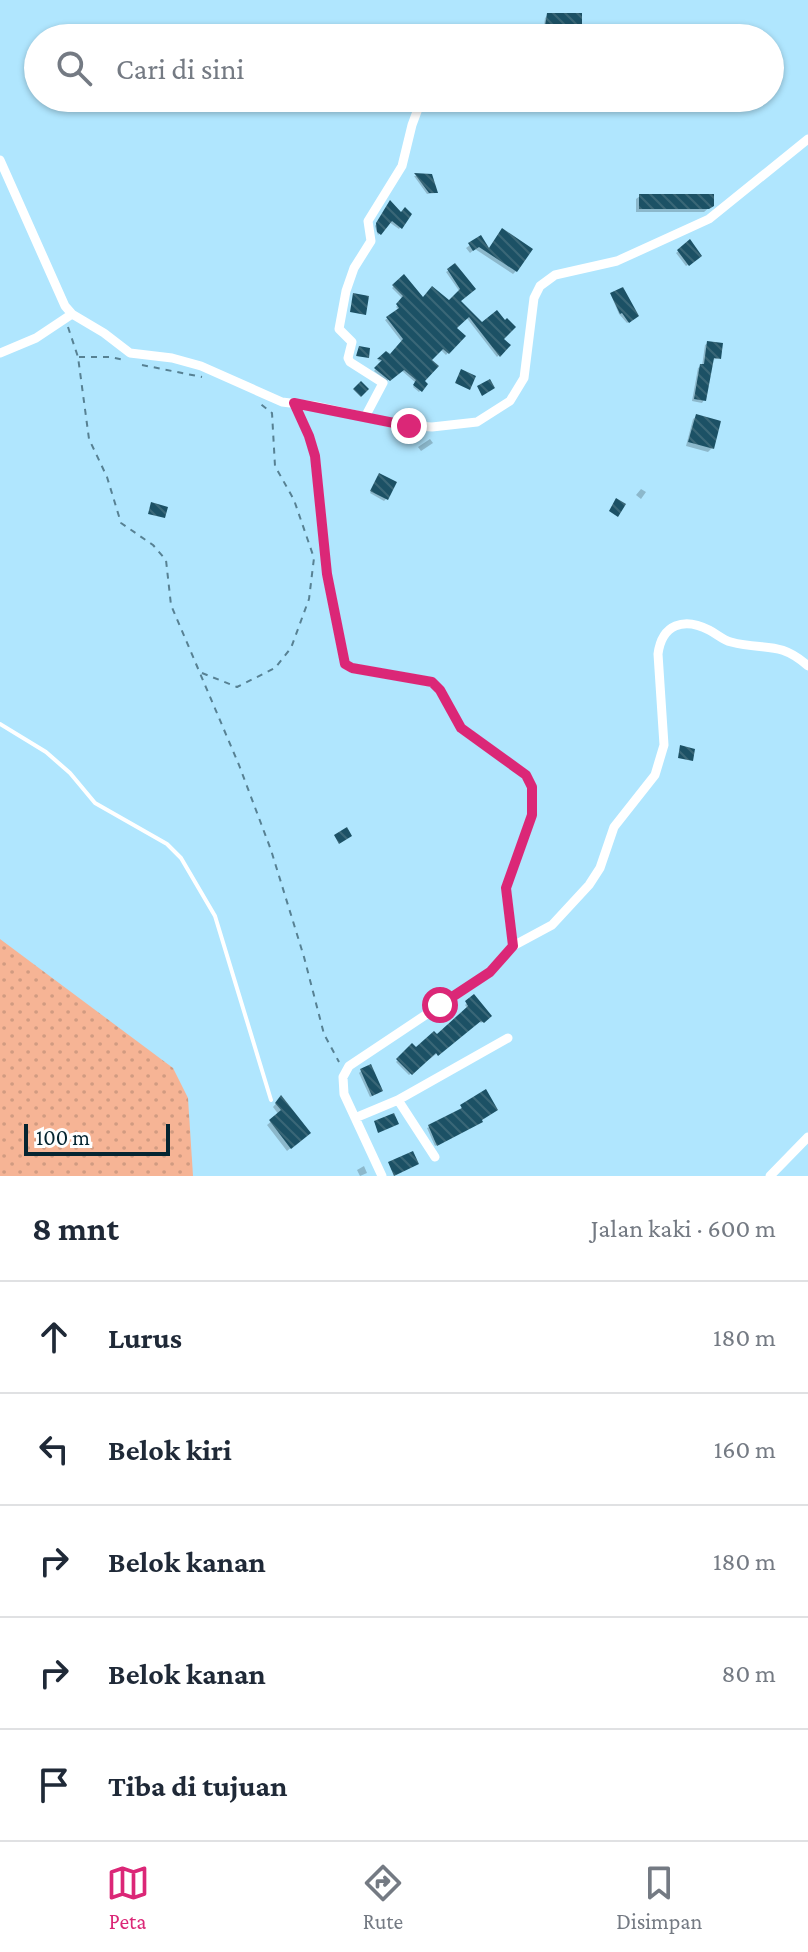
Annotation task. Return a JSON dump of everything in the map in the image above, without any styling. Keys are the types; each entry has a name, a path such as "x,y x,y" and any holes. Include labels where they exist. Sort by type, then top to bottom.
{"street":[{"path":"365,417 383,383 350,362 352,342 339,329 340,318 354,268 371,241 368,221 402,166 417,112"},
{"path":"0,160 69,317 104,333 125,351 187,361 214,370 282,402 401,425 432,427 466,424 491,415 510,401 524,378 533,301 544,282 564,271 617,261 709,219 808,139"},
{"path":"0,353 36,338 69,317"},
{"path":"294,403 315,456 327,574 345,664 352,668 432,682 440,690 461,728 526,775 530,782 532,815 506,888 513,946"},
{"path":"382,1176 344,1094 345,1074 349,1066 490,972 513,946 552,925 589,885 600,868 614,827 655,775 664,745 658,654 661,641 670,627 694,625 733,643 783,649 808,666"},
{"path":"355,1118 398,1100 508,1038"},
{"path":"398,1100 435,1157"},
{"path":"770,1176 808,1137"}],"lane":[{"path":"0,724 46,752 70,773 95,803 167,844 181,858 215,916 271,1100"}],"path":[{"path":"69,317 78,357 89,439 126,529 153,545 166,560 171,605 201,672 271,850 324,1034 345,1074"},
{"path":"78,357 110,357 206,378"},
{"path":"201,672 237,687 275,668 291,648 309,599 314,558 294,500 275,466 272,413 260,403"}],"shaded area":[{"path":"0,939 173,1068 188,1098 193,1176 0,1176"}],"building":[{"path":"547,13 582,13 582,24 545,24"},
{"path":"414,173 432,174 438,193 429,193"},
{"path":"639,194 714,194 714,206 709,209 639,209"},
{"path":"390,200 401,212 405,207 412,214 402,229 392,221 381,235 377,232 376,223"},
{"path":"502,228 533,249 517,272 479,247 473,251 468,243 481,235 489,248"},
{"path":"690,239 702,256 689,266 677,250"},
{"path":"455,263 476,289 461,301 482,322 497,310 505,320 507,318 516,327 504,339 511,345 500,357 469,317 457,328 466,336 449,354 443,349 432,360 439,366 425,381 428,384 422,392 413,385 416,380 404,370 390,381 374,368 382,360 377,359 386,351 390,354 403,339 386,317 399,308 396,304 403,296 392,285 404,274 423,297 432,286 449,300 460,289 447,269"},
{"path":"623,287 639,316 629,323 620,314 610,293"},
{"path":"353,293 369,296 366,315 350,312"},
{"path":"707,341 723,343 721,359 714,358 706,401 694,399"},
{"path":"359,346 370,348 369,358 356,356"},
{"path":"461,369 476,376 470,390 455,383"},
{"path":"490,379 495,388 482,396 477,386"},
{"path":"361,381 369,389 361,397 353,389"},
{"path":"696,414 721,421 714,449 688,442"},
{"path":"379,473 397,482 388,500 370,491"},
{"path":"616,498 626,504 618,517 609,511"},
{"path":"151,502 168,507 165,518 148,514"},
{"path":"680,745 695,749 693,761 678,758"},
{"path":"347,827 352,836 339,844 334,835"},
{"path":"474,994 492,1016 484,1023 481,1021 438,1056 436,1053 412,1075 396,1059 412,1043 416,1047 434,1031 437,1034 468,1006 465,1001"},
{"path":"371,1064 383,1091 372,1096 360,1069"},
{"path":"486,1089 498,1110 483,1122 437,1146 428,1125 462,1108 460,1105"},
{"path":"281,1095 311,1133 291,1149 269,1120 281,1110 275,1103"},
{"path":"394,1113 399,1124 378,1133 374,1121"},
{"path":"413,1151 419,1164 394,1176 388,1162"}],"route":[{"path":"409,426 294,403 315,456 327,574 340,649 346,666 432,682 440,690 461,728 472,739 526,775 532,787 532,815 506,888 513,946 490,972 440,1005"}]}
